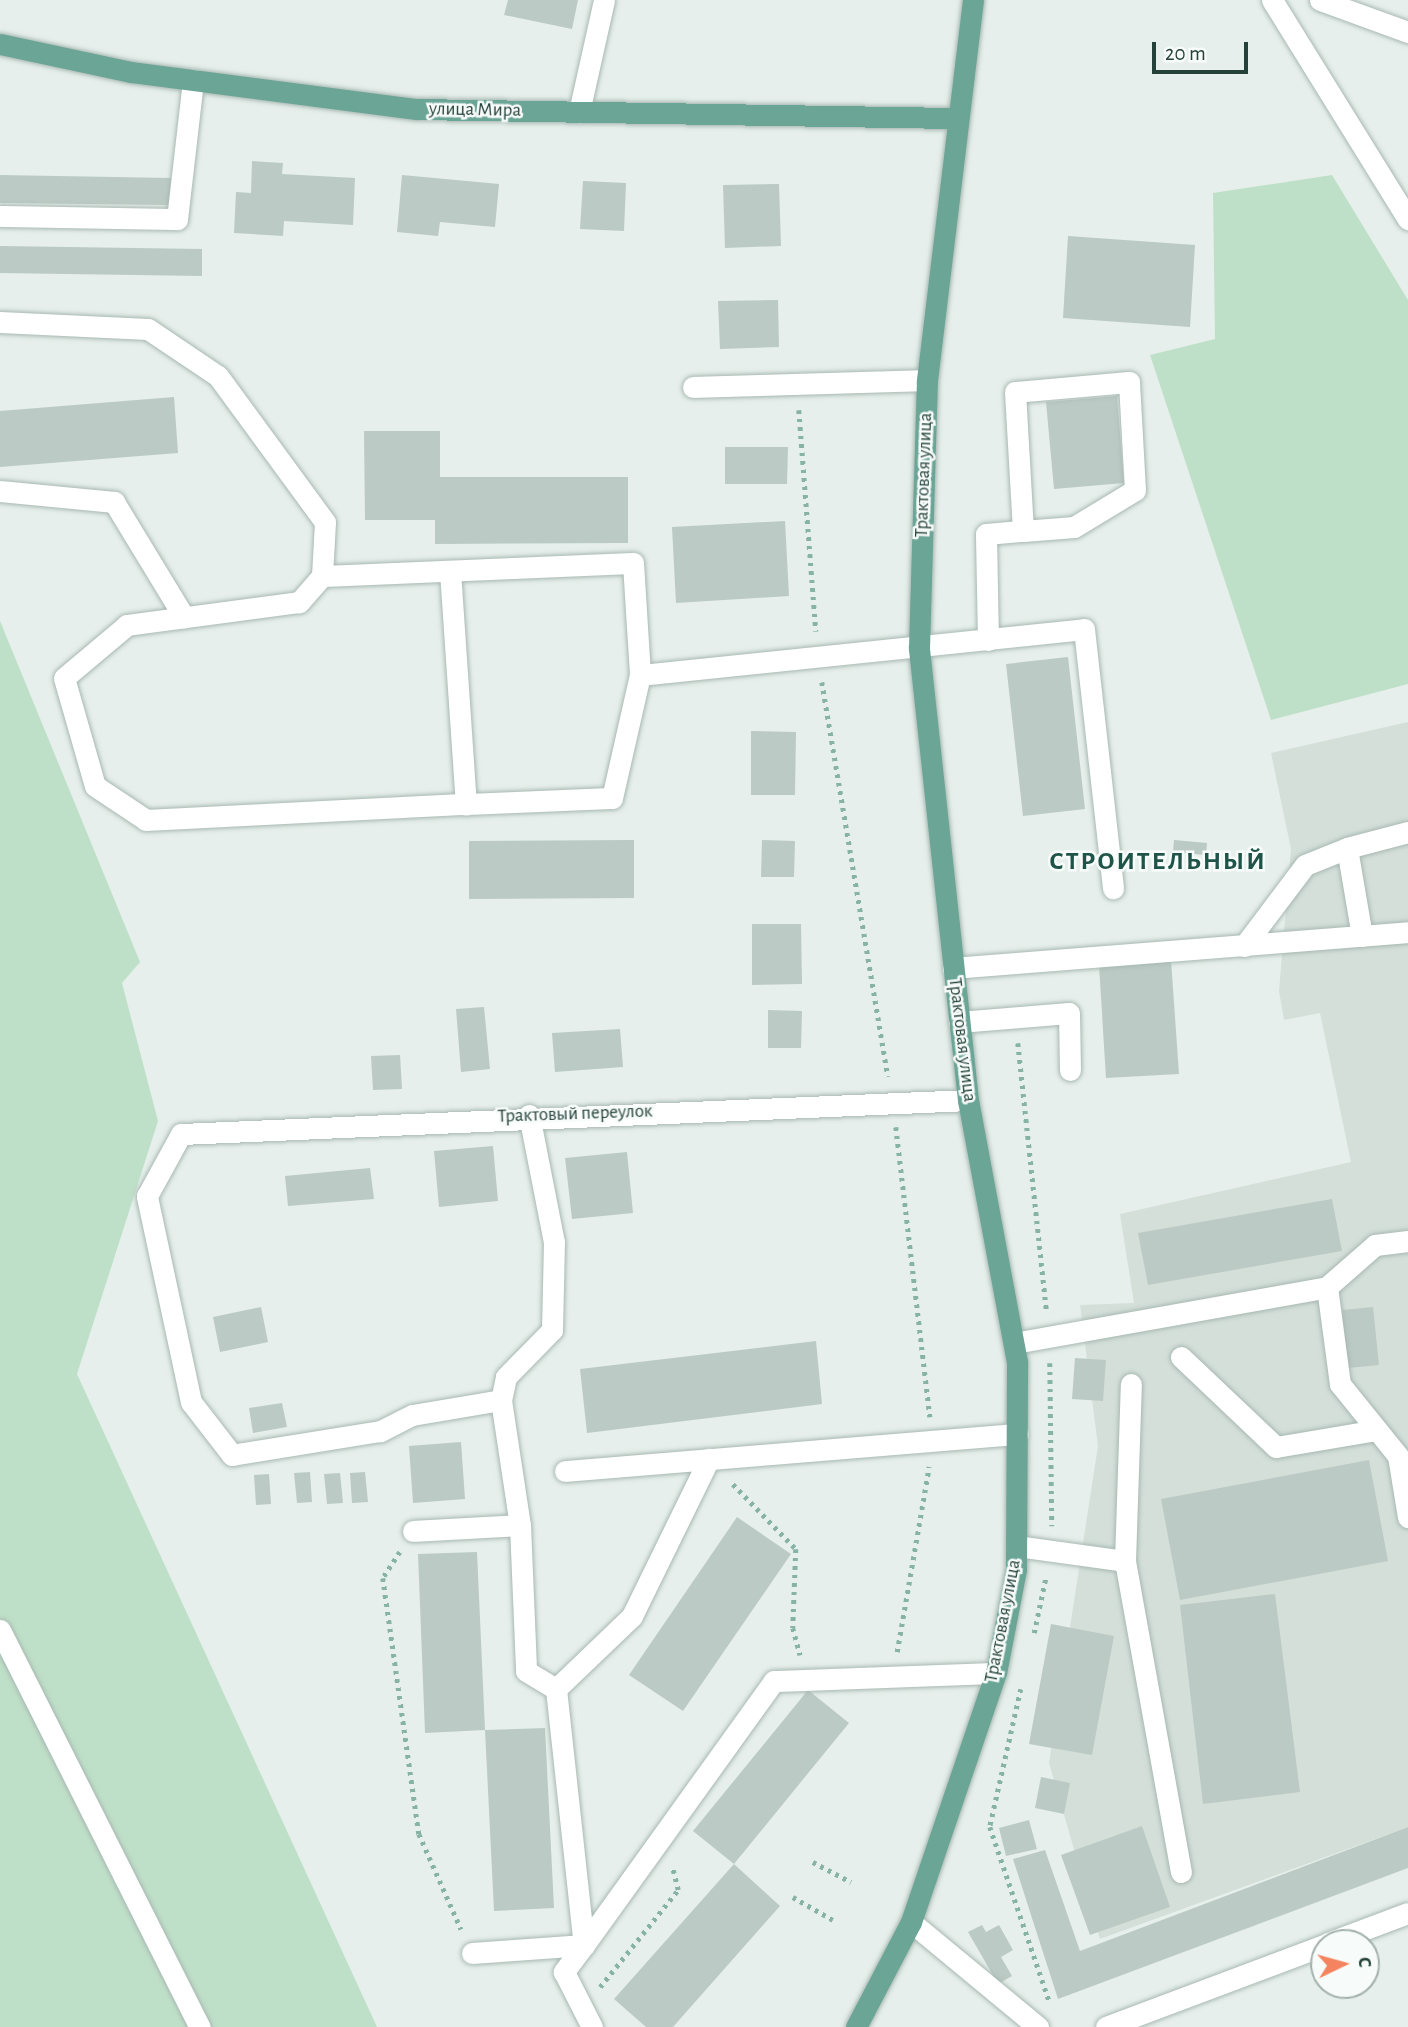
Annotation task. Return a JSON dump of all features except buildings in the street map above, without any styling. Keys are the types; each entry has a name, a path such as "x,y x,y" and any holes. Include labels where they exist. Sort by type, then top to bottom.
{"main road":[{"name":"Трактовая улица","path":"856,2027 911,1922 996,1673 1017,1546 1014,1343 968,1100 919,648 927,380 955,118 973,0"},
{"name":"улица Мира","path":"0,44 193,80 416,108 955,118"}],"street":[{"path":"579,112 604,0"},
{"path":"1272,0 1408,219"},
{"path":"1320,0 1408,32"},
{"path":"0,216 177,219 193,80"},
{"path":"0,322 148,329 218,376 325,522 323,576 299,602 127,625 64,678 95,786 146,820 612,798 640,675 633,563 323,576"},
{"path":"693,387 927,380"},
{"path":"988,640 986,534 1074,527 1135,490 1129,382 1015,392 1023,531"},
{"path":"0,491 114,502 184,617"},
{"path":"450,571 466,804"},
{"path":"640,675 1084,629 1113,888"},
{"path":"1244,946 1305,865 1347,848 1408,832"},
{"path":"1347,848 1362,936"},
{"path":"953,968 1408,932"},
{"path":"959,1022 1069,1013 1070,1070"},
{"name":"Трактовый переулок","path":"501,1400 412,1415 380,1431 232,1455 191,1402 147,1196 181,1134 529,1115 968,1100"},
{"path":"529,1115 554,1242 552,1330 506,1377 501,1400 520,1525 526,1671 556,1689"},
{"path":"1014,1343 1327,1287 1375,1245 1408,1241"},
{"path":"1327,1287 1340,1384 1377,1430 1403,1456 1408,1517"},
{"path":"1181,1357 1276,1447 1377,1430"},
{"path":"1131,1384 1125,1560 1181,1872"},
{"path":"565,1471 1017,1434"},
{"path":"556,1689 632,1616 709,1459"},
{"path":"413,1531 520,1525"},
{"path":"1017,1546 1125,1560"},
{"path":"0,1630 200,2027"},
{"path":"587,2018 564,1972 774,1681 996,1673"},
{"path":"556,1689 584,1945"},
{"path":"1366,1929 1408,1913"},
{"path":"911,1922 1038,2027"},
{"path":"472,1953 584,1945"},
{"path":"1106,2027 1310,1950"}],"path":[{"path":"797,384 818,658 893,1103 933,1441 893,1677"},
{"path":"709,1459 796,1549 793,1628 806,1680"},
{"path":"413,1531 383,1577 394,1673 419,1834 472,1953"},
{"path":"587,2018 678,1890 664,1834"},
{"path":"813,1862 851,1882"},
{"path":"793,1897 833,1920"}],"shaded area":[{"path":"1408,722 1408,1827 1100,1939 1049,1763 1098,1446 1080,1305 1134,1303 1120,1214 1351,1162 1320,1013 1284,1020 1279,991 1291,849 1271,753"}],"green space":[{"path":"1332,175 1408,300 1408,684 1271,720 1150,355 1215,339 1213,193"},
{"path":"0,621 140,962 122,983 158,1121 77,1374 377,2027 0,2027"}],"district":[{"name":"СТРОИТЕЛЬНЫЙ","path":"1158,862"}]}
